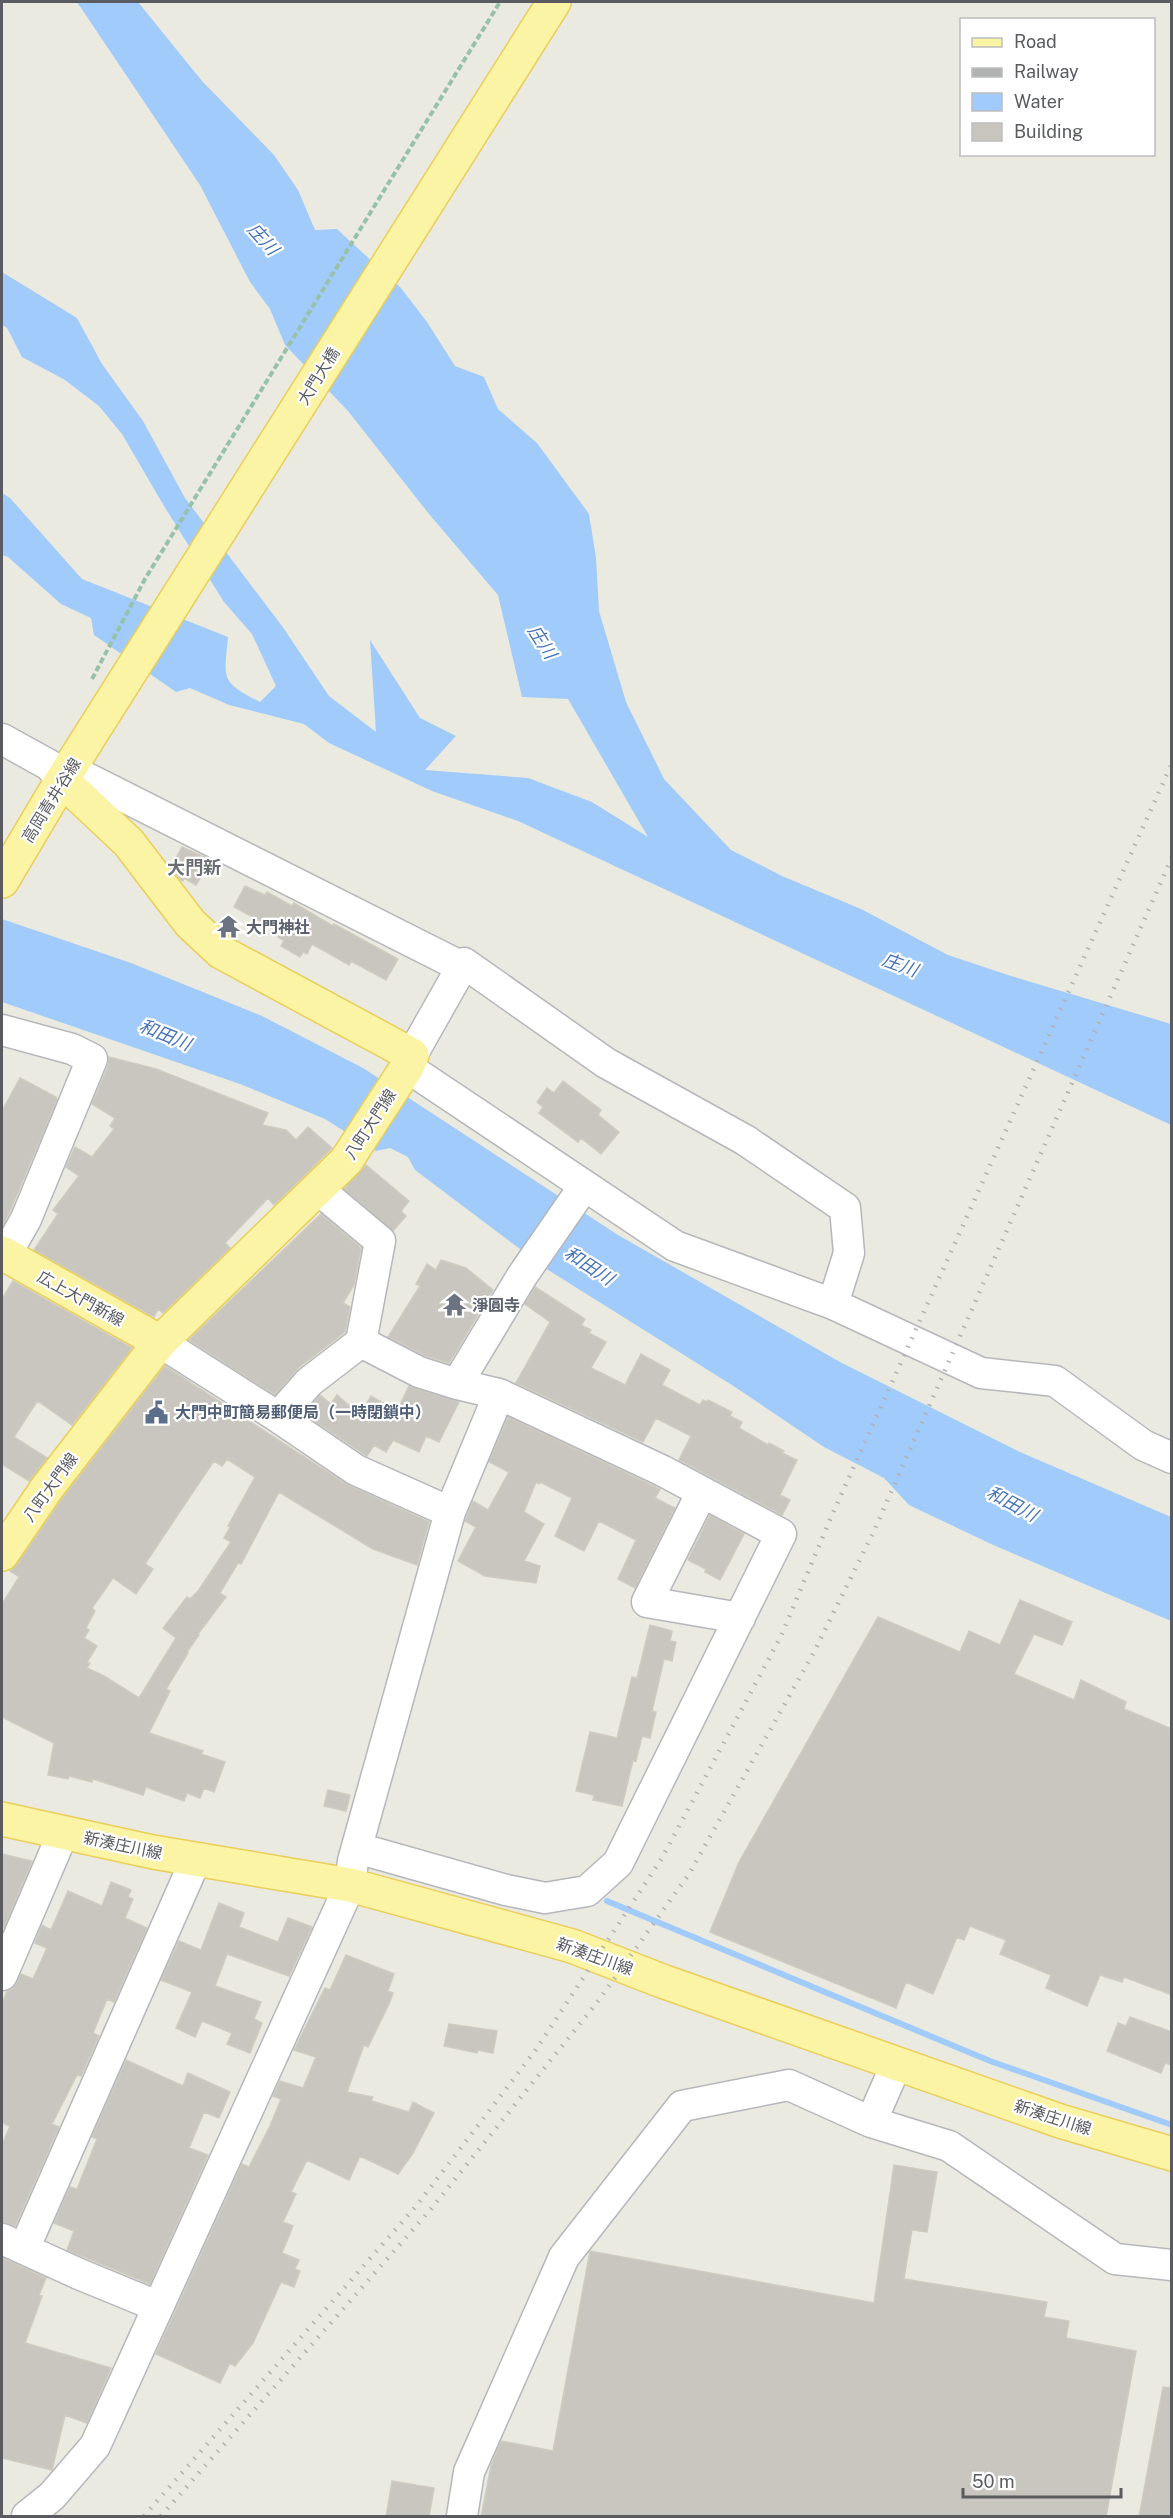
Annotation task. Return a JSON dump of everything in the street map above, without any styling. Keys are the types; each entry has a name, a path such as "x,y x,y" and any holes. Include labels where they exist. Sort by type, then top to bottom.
{"main road":[{"name":"大門大橋","path":"71,766 554,2"},
{"name":"高岡青井谷線","path":"2,881 71,766"},
{"path":"71,766 190,923 221,952 410,1061"},
{"name":"八町大門線","path":"2,1554 47,1488 160,1342 346,1161 410,1061"},
{"name":"広上大門新線","path":"3,1255 160,1342"},
{"name":"新湊庄川線","path":"2,1819 196,1859 350,1885 572,1946 662,1981 1060,2121 1172,2154"}],"street":[{"path":"2,739 49,765 71,766 462,967"},
{"path":"833,1304 849,1253 845,1208 745,1140 606,1063 464,963 410,1061 580,1189 675,1246 833,1304 981,1373 1056,1381 1143,1445 1172,1458"},
{"path":"2,1030 72,1049 92,1059 26,1219 3,1255"},
{"path":"278,1417 309,1382 360,1342 380,1241 318,1189"},
{"path":"457,1384 522,1276 580,1189"},
{"path":"160,1342 356,1470 450,1512"},
{"path":"357,1848 506,1890 545,1898 587,1891 618,1863 781,1534 702,1492 499,1394 419,1372 360,1342"},
{"path":"27,2517 52,2496 95,2446 350,1885 357,1848 450,1512 499,1394"},
{"path":"702,1492 647,1602 740,1618"},
{"path":"2,1975 63,1833"},
{"path":"158,2306 13,2244 196,1859"},
{"path":"871,2122 897,2063"},
{"path":"462,2517 469,2472 564,2257 682,2106 789,2085 871,2122 949,2146 1115,2259 1172,2265"}],"path":[{"path":"89,684 145,579 500,2"}],"water":[{"name":"庄川","path":"77,2 138,2 202,81 274,155 298,190 315,230 337,229 401,288 427,322 455,366 484,377 498,409 537,443 589,514 596,558 599,611 626,702 664,779 731,850 782,876 861,909 948,955 1171,1024 1171,1125 518,821 432,791 329,743 304,724 229,705 190,688 176,692 94,635 91,618 61,604 8,557 2,555 2,493 10,498 82,579 228,637 226,671 231,684 238,689 260,702 276,686 252,634 224,602 122,434 99,406 65,380 22,357 7,328 2,325 2,272 77,318 102,364 143,421 185,498 282,626 329,696 376,732 370,640 420,718 456,736 425,770 528,778 592,802 648,837 568,699 522,697 498,595 429,514 348,411 285,345 270,309 250,282 200,185"},
{"name":"和田川","path":"2,919 131,963 262,1016 363,1068 618,1235 840,1362 1020,1452 1171,1517 1171,1621 991,1544 909,1505 884,1478 824,1447 735,1387 545,1268 415,1170 408,1157 390,1148 376,1151 325,1119 240,1084 2,1002"}],"building":[{"path":"182,847 211,860 196,885 184,878 183,881 181,880 171,867"},
{"path":"245,886 265,895 267,892 292,906 294,903 398,959 386,980 351,961 349,965 312,944 307,954 303,952 300,957 281,946 284,941 278,937 281,932 234,907"},
{"path":"109,1057 156,1069 268,1113 262,1125 286,1130 296,1140 308,1127 332,1148 274,1205 268,1198 225,1243 230,1248 163,1313 158,1309 154,1317 34,1250 58,1214 53,1210 79,1176 66,1167 75,1147 92,1157 114,1129 110,1126 115,1118 92,1104 108,1066"},
{"path":"20,1078 56,1097 57,1100 2,1227 2,1111"},
{"path":"563,1081 601,1110 598,1115 619,1132 601,1154 581,1138 578,1142 539,1113 543,1107 537,1102 547,1088 554,1093"},
{"path":"366,1165 409,1201 401,1211 406,1216 393,1231 344,1189"},
{"path":"321,1214 361,1248 354,1285 343,1303 350,1307 345,1332 298,1368 275,1395 189,1340"},
{"path":"441,1260 466,1268 493,1290 449,1363 426,1356 388,1337 420,1286 416,1284 427,1264 436,1270"},
{"path":"13,1281 132,1348 72,1425 39,1402 36,1403 14,1437 47,1458 29,1481 2,1464 2,1299"},
{"path":"535,1287 585,1319 581,1325 591,1330 589,1333 606,1342 591,1368 625,1385 641,1354 670,1370 662,1385 700,1405 703,1400 707,1402 708,1400 732,1412 730,1416 742,1422 739,1428 797,1460 780,1495 790,1500 782,1515 679,1460 691,1436 656,1418 643,1442 516,1383 550,1322 525,1304"},
{"path":"165,1366 346,1484 429,1522 417,1565 373,1549 279,1492 241,1564 238,1563 220,1593 226,1597 198,1634 166,1689 170,1691 149,1733 203,1751 201,1754 225,1762 214,1792 204,1788 200,1798 187,1793 184,1801 146,1787 143,1795 93,1779 92,1782 69,1776 68,1779 48,1775 54,1743 2,1717 2,1604 19,1577 10,1571 17,1565 62,1499","holes":["227,1459 255,1477 228,1526 230,1527 224,1538 231,1542 198,1591 190,1599 187,1597 163,1628 176,1638 139,1698 87,1668 90,1663 87,1662 97,1646 84,1638 89,1630 86,1628 95,1611 92,1608 113,1578 136,1594 153,1569 145,1564 214,1461 222,1466"]},
{"path":"409,1386 459,1402 439,1442 426,1436 419,1452 393,1440 386,1452 374,1445 367,1456 304,1414 320,1395 331,1404 337,1395 360,1415 371,1396 397,1411"},
{"path":"508,1417 660,1489 655,1498 675,1508 635,1588 618,1579 636,1540 599,1521 584,1551 555,1536 572,1498 540,1482 539,1484 536,1482 524,1512 544,1524 524,1561 540,1566 536,1583 485,1576 458,1561 476,1527 465,1521 473,1501 488,1510 509,1472 489,1462"},
{"path":"710,1515 744,1534 720,1580 705,1572 706,1569 688,1560"},
{"path":"1020,1600 1072,1622 1062,1645 1034,1634 1014,1674 1074,1700 1081,1680 1126,1702 1124,1709 1172,1729 1172,1995 1124,1977 1122,1982 1100,1975 1087,2006 1046,1988 1051,1975 1000,1954 1006,1940 970,1926 964,1940 957,1937 933,1994 906,1982 896,2008 710,1932 739,1862 878,1617 960,1652 969,1631 1000,1645"},
{"path":"650,1625 672,1631 670,1641 676,1642 672,1661 664,1659 652,1711 656,1712 650,1738 642,1736 636,1761 633,1760 622,1806 593,1800 594,1795 576,1791 590,1732 617,1738 632,1677 637,1678"},
{"path":"328,1790 350,1795 346,1811 324,1806"},
{"path":"2,1854 32,1861 4,1928 2,1927"},
{"path":"111,1882 131,1890 128,1897 133,1899 125,1918 147,1928 114,2002 107,1999 93,2033 99,2036 81,2076 77,2075 52,2124 59,2127 15,2226 2,2222 2,2145 10,2126 2,2123 2,2004 7,1991 13,1988 21,1974 33,1979 47,1948 35,1943 42,1925 51,1930 68,1891 102,1906"},
{"path":"219,1903 244,1913 239,1927 278,1942 288,1918 312,1927 289,1976 227,1954 215,1986 261,2002 254,2019 262,2023 250,2053 227,2044 232,2033 202,2021 195,2037 176,2028 192,1992 161,1980 179,1941 201,1950"},
{"path":"346,1955 394,1974 388,1991 393,1993 390,2002 368,2047 364,2045 347,2092 373,2097 371,2101 409,2112 413,2102 434,2113 413,2153 398,2174 360,2156 349,2180 307,2160 291,2192 296,2194 283,2222 293,2226 282,2253 299,2260 295,2269 300,2271 294,2287 281,2282 253,2343 235,2366 230,2363 220,2383 156,2354 242,2164 249,2167 270,2126 281,2099 273,2096 280,2081 303,2088 316,2057 294,2050 325,1988 330,1990"},
{"path":"1130,2017 1172,2032 1172,2065 1165,2063 1161,2073 1107,2051 1118,2023 1126,2026"},
{"path":"449,2024 497,2031 493,2053 478,2050 477,2053 444,2046"},
{"path":"126,2060 183,2086 188,2073 230,2092 219,2118 204,2112 189,2148 208,2155 150,2284 67,2250 74,2231 54,2223 70,2187 77,2189 97,2139 92,2137"},
{"path":"894,2165 937,2172 927,2232 912,2230 904,2279 1047,2302 1044,2317 1069,2321 1066,2338 1136,2351 1106,2517 481,2517 491,2466 501,2441 553,2451 590,2251 874,2303"},
{"path":"2,2258 46,2278 25,2343 111,2368 87,2423 65,2415 52,2470 2,2458"},
{"path":"1163,2387 1172,2388 1172,2517 1139,2517"},
{"path":"392,2481 434,2488 429,2517 386,2517"}],"waterway":[{"path":"607,1901 990,2061 1172,2125"}],"railway":[{"path":"144,2516 417,2205 535,2051 662,1858 781,1636 832,1515 1172,763"},
{"path":"161,2516 431,2209 599,2000 689,1874 814,1652 873,1533 1172,857"}],"place":[{"name":"大門神社","path":"228,927"},
{"name":"淨圓寺","path":"454,1305"},
{"name":"大門中町簡易郵便局（一時閉鎖中）","path":"157,1412"}],"district":[{"name":"大門新","path":"194,868"}]}
